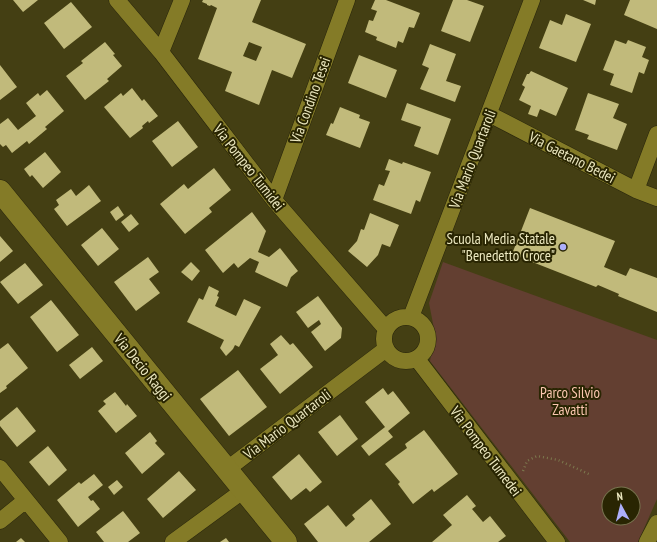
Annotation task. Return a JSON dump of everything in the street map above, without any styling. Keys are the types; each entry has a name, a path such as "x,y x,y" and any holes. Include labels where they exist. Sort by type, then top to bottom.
{"main road":[{"name":"Via Decio Raggi","path":"0,191 286,542"}],"street":[{"name":"Via Pompeo Tumidei","path":"117,0 161,52 274,200 386,330"},
{"path":"161,52 182,0"},
{"name":"Via Condino Tesei","path":"274,200 347,0"},
{"name":"Via Mario Quartaroli","path":"411,317 532,0"},
{"name":"Via Gaetano Bedei","path":"489,114 636,190 657,198"},
{"path":"636,190 657,134"},
{"path":"411,317 418,320 424,326 428,332 429,340 427,348 423,354 410,362 403,362 390,355 384,343 384,336 390,323 396,319 411,317"},
{"name":"Via Mario Quartaroli","path":"226,470 386,349"},
{"name":"Via Pompeo Tumedei","path":"417,359 557,542"},
{"path":"0,468 60,542"},
{"path":"173,542 244,490"},
{"path":"0,521 26,500"},
{"path":"647,542 657,523"}],"path":[{"path":"517,491 527,461 537,456 558,460 591,475"}],"green space":[{"name":"Parco Silvio Zavatti","path":"443,262 657,340 657,499 638,542 570,542 430,361 435,334 429,303"}],"building":[{"path":"13,0 38,0 23,12"},
{"path":"203,0 261,0 252,22 306,44 292,78 272,70 259,105 225,91 232,72 198,59 217,8 202,2","holes":["249,42 262,47 256,61 243,56"]},
{"path":"375,0 386,0 420,13 414,28 409,27 403,43 398,41 396,48 376,40 377,37 365,32 369,20 373,21 377,11 371,9"},
{"path":"453,0 467,0 484,6 470,42 441,31"},
{"path":"583,0 596,0 595,5"},
{"path":"630,0 657,0 657,29 624,15"},
{"path":"71,2 92,27 64,49 44,23"},
{"path":"566,14 591,24 576,62 539,48 550,20 562,25"},
{"path":"615,40 626,44 628,40 646,47 642,57 649,60 644,74 639,72 632,93 610,85 614,74 603,70"},
{"path":"105,42 115,54 113,55 122,66 107,79 109,81 85,100 66,76 83,63 81,61"},
{"path":"430,44 456,54 446,81 461,86 455,102 420,89 429,68 422,65"},
{"path":"359,55 397,70 386,98 348,83"},
{"path":"0,65 17,87 0,100"},
{"path":"531,71 568,88 556,116 540,109 537,117 528,114 531,106 519,100 525,87 522,85 527,74"},
{"path":"132,88 142,101 144,99 158,116 149,123 148,121 142,126 143,128 130,138 104,107 121,93 123,96"},
{"path":"47,90 64,111 45,127 47,129 29,144 27,141 12,153 6,145 3,147 0,144 0,124 8,118 18,130 36,116 26,103 38,93 40,96"},
{"path":"588,93 619,104 613,118 627,124 617,150 587,139 589,135 575,130"},
{"path":"407,103 451,119 438,155 414,146 421,127 401,120"},
{"path":"340,107 360,115 359,118 370,122 360,148 326,135 331,123 333,124"},
{"path":"178,121 198,147 172,167 152,141"},
{"path":"45,152 61,172 43,188 32,175 30,177 24,169"},
{"path":"389,159 402,164 403,162 431,172 420,202 416,200 411,214 373,200 379,184 384,186 390,171 385,170"},
{"path":"214,168 231,190 209,208 212,212 185,234 160,204 184,184 188,189"},
{"path":"89,185 101,201 67,226 54,209 59,205 56,200 71,189 76,196"},
{"path":"118,206 124,215 116,221 110,212"},
{"name":"Scuola Media Statale \"Benedetto Croce\"","path":"530,208 615,241 604,267 626,276 630,268 657,278 657,312 618,296 619,294 598,285 596,287 512,254"},
{"path":"252,212 266,231 258,252 269,257 280,248 298,271 291,277 287,287 255,272 259,262 250,258 238,268 234,263 223,273 205,250"},
{"path":"370,213 399,225 390,247 382,244 378,255 367,267 348,251 357,241 361,229 364,230"},
{"path":"131,214 139,224 129,232 121,222"},
{"path":"102,228 119,249 98,266 81,245"},
{"path":"0,236 13,251 0,262"},
{"path":"148,257 159,272 149,279 160,293 136,311 114,282"},
{"path":"191,262 200,271 192,281 181,272"},
{"path":"25,263 43,285 18,304 0,282"},
{"path":"209,286 219,291 217,296 219,297 215,306 236,316 244,299 261,307 239,347 235,345 226,356 220,348 224,340 187,322 199,298 203,300"},
{"path":"318,296 342,328 341,338 325,351 311,332 321,324 319,320 308,328 296,312"},
{"path":"51,300 79,335 57,352 30,317"},
{"path":"281,335 290,345 293,343 313,367 280,394 260,369 278,355 270,344"},
{"path":"8,343 28,368 6,386 7,388 0,393 0,349"},
{"path":"92,347 103,361 80,379 69,365"},
{"path":"238,370 267,407 229,436 200,399"},
{"path":"383,388 388,395 393,391 410,413 388,431 393,437 369,456 361,446 385,427 365,402"},
{"path":"115,392 126,406 127,404 137,416 116,433 98,411 106,404 103,401"},
{"path":"17,407 36,431 17,447 0,426 0,421"},
{"path":"340,415 358,439 337,456 318,432"},
{"path":"424,430 458,474 434,492 432,489 413,504 398,484 400,482 385,464 407,448 405,444"},
{"path":"150,432 157,441 155,443 165,454 142,474 125,453"},
{"path":"48,446 67,470 49,486 29,462"},
{"path":"299,454 322,482 310,492 306,488 291,500 272,477"},
{"path":"179,471 196,490 163,518 147,499"},
{"path":"94,474 103,485 88,497 91,501 93,500 100,509 78,527 57,500 79,482 81,484"},
{"path":"117,480 123,487 114,495 108,487"},
{"path":"467,495 476,506 472,509 483,522 490,516 506,536 498,542 432,542 452,525 443,515"},
{"path":"371,499 391,524 369,542 318,542 304,524 328,505 346,527 355,519 352,515"},
{"path":"123,511 140,533 128,542 104,542 96,532"},
{"path":"21,538 25,542 16,542"},
{"path":"226,538 229,542 220,542"}],"place":[{"name":"Scuola Media Statale \"Benedetto Croce\"","path":"563,247"}]}
